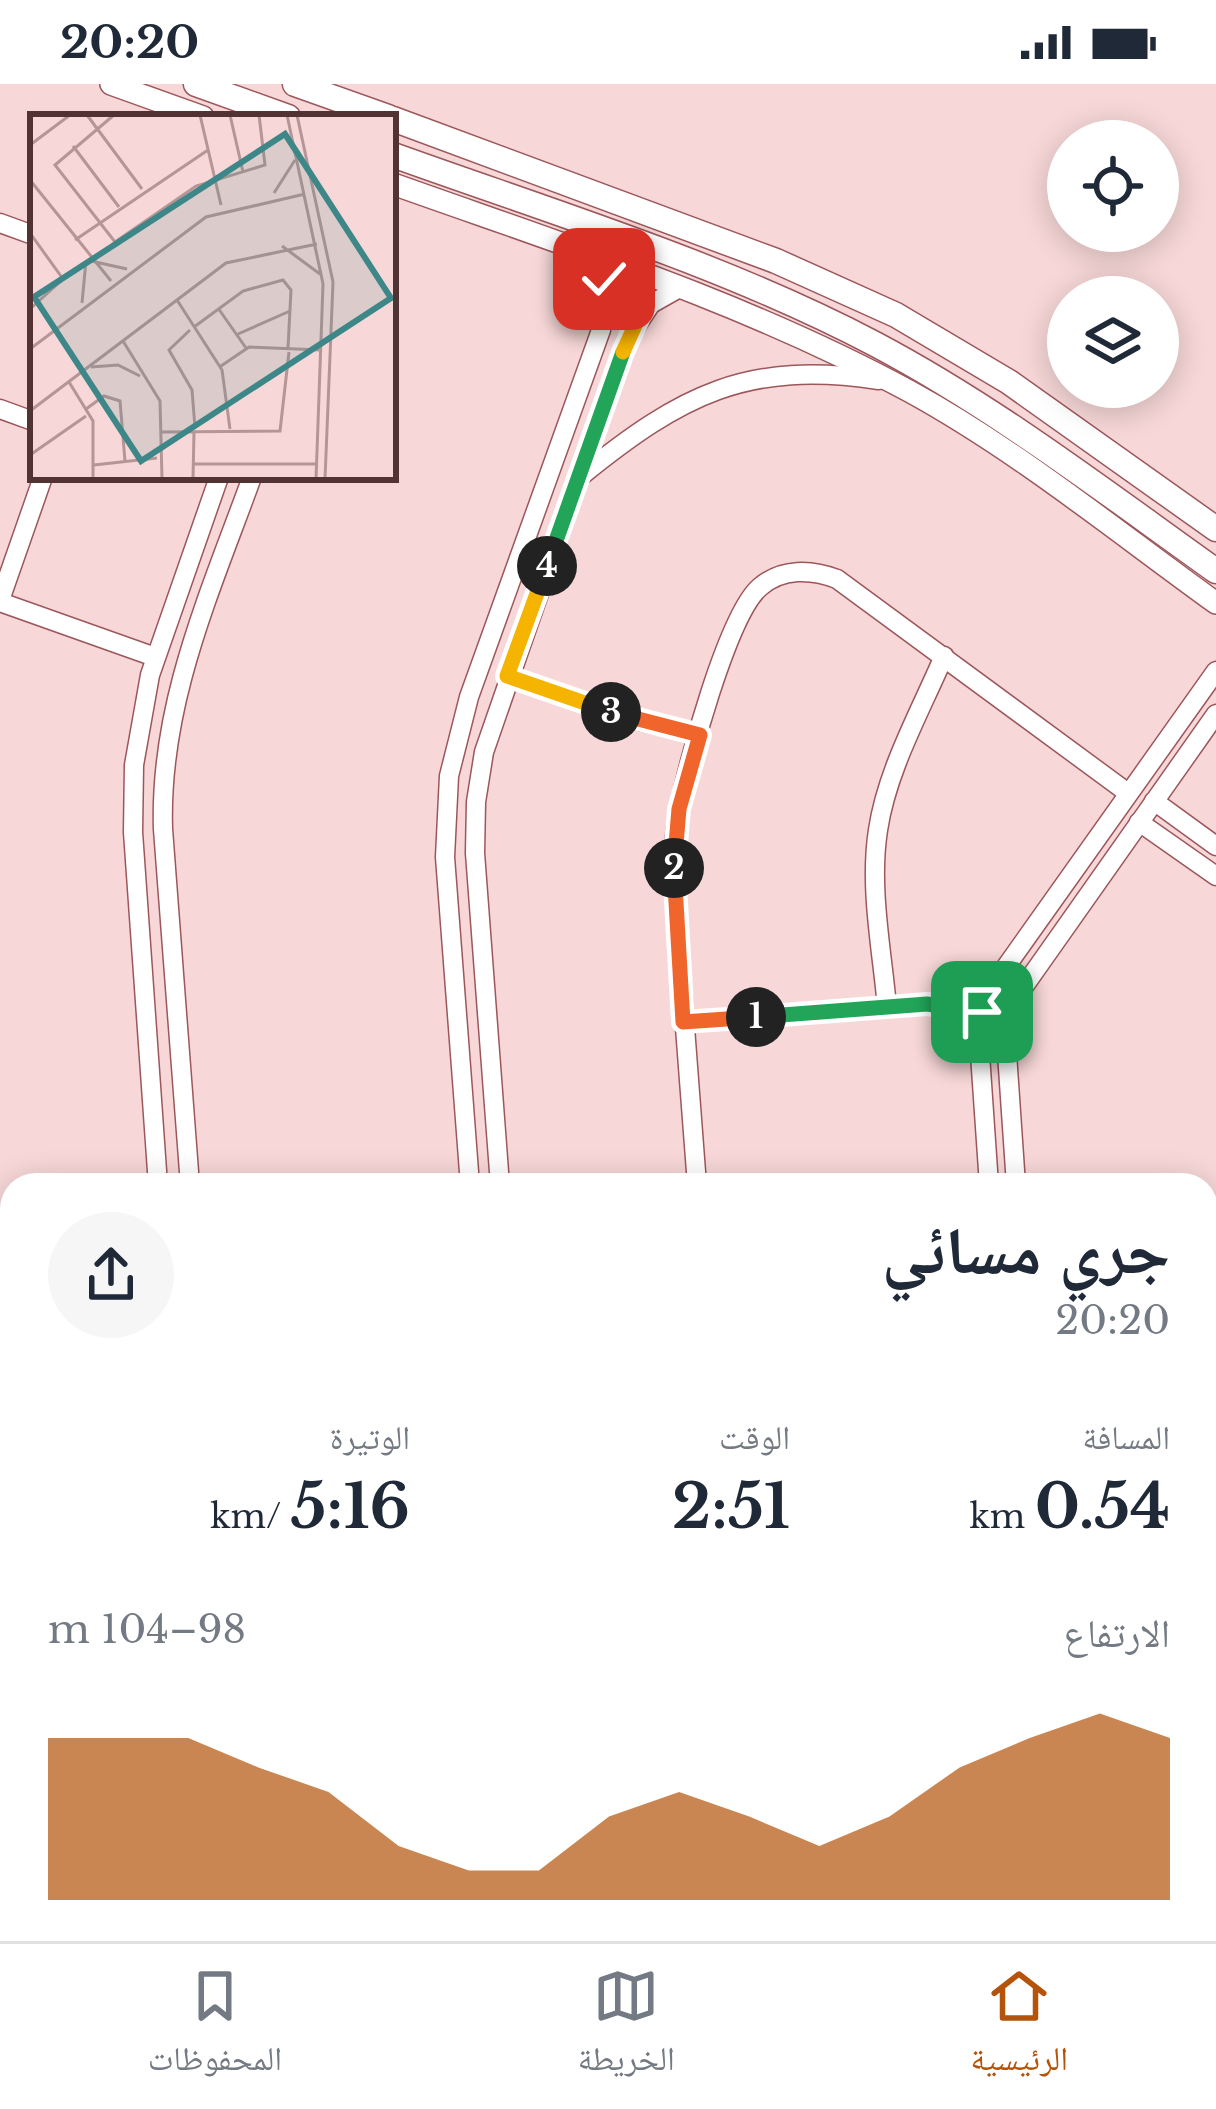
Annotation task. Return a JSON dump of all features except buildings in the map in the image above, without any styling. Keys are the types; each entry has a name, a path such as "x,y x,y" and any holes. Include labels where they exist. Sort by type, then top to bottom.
{"main road":[{"path":"196,84 280,114"},
{"path":"296,84 379,114"},
{"path":"396,120 776,261 876,305 1009,382 1216,529"},
{"path":"396,155 720,274 858,336 989,411 1216,571"}],"street":[{"path":"111,84 194,114"},
{"path":"149,98 165,114"},
{"path":"396,185 681,287 785,329 892,382 974,430 1216,603"},
{"path":"0,224 30,234"},
{"path":"469,1173 445,857 446,803 454,749 469,697 601,330 606,303 597,257"},
{"path":"499,1173 475,828 484,752 577,479 638,319 651,304 681,287"},
{"path":"606,303 624,306 638,319"},
{"path":"577,479 667,412 737,383 804,375 892,382"},
{"path":"0,409 30,420"},
{"path":"42,480 0,601 155,657"},
{"path":"157,1173 133,798 138,733 155,657 219,480"},
{"path":"189,1173 163,829 165,750 182,673 251,480"},
{"path":"696,1173 674,858 679,809 737,617 757,589 776,576 800,571 837,579 1128,793"},
{"path":"887,1007 875,873 877,835 891,779 944,656"},
{"path":"988,1173 979,1040 982,1012 996,978 1216,671"},
{"path":"507,676 632,719 700,735"},
{"path":"1015,1173 1008,1014 1025,980 1216,714"},
{"path":"1154,801 1216,846"},
{"path":"1139,822 1216,876"},
{"path":"1072,872 1093,887"},
{"path":"683,1022 941,1004 982,1012"},
{"path":"460,1053 491,1050"},
{"path":"152,1095 184,1092"}],"route":[{"path":"604,279 606,303 624,306 638,319 507,676 632,719 700,735 675,833 683,1022 927,1004 982,1012"}]}
